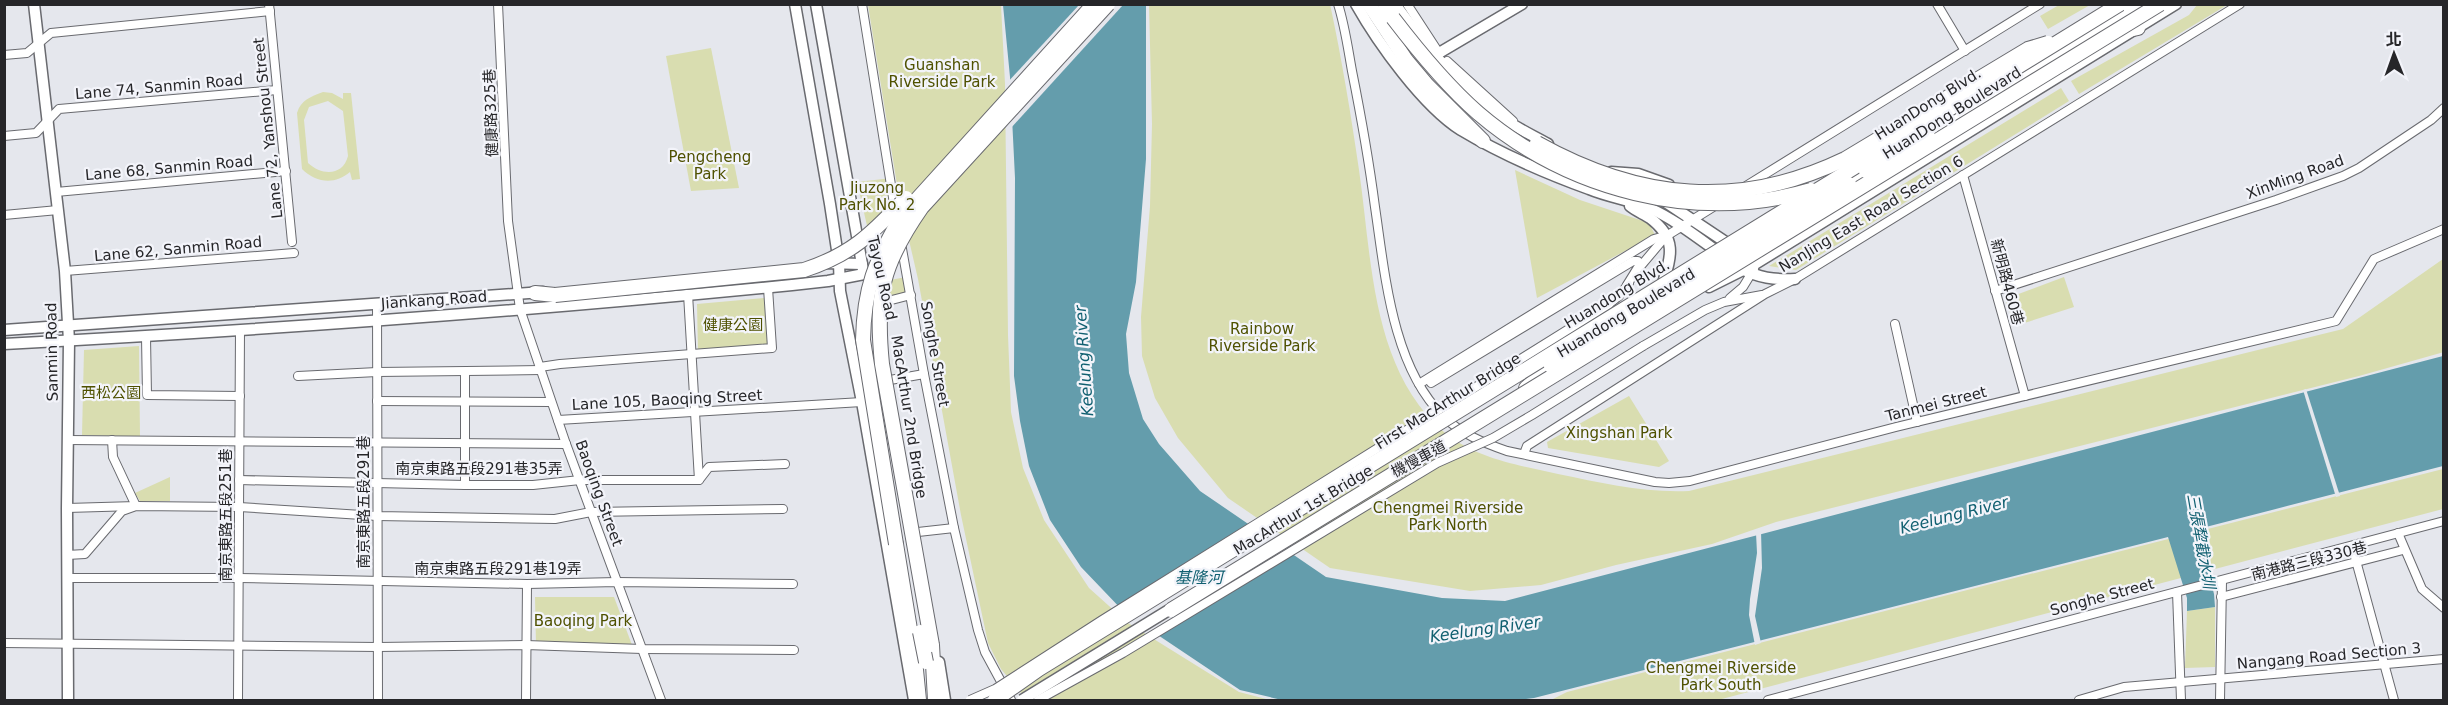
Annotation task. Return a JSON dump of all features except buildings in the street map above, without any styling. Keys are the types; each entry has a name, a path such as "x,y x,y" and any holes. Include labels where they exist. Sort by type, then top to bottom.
{"highway":[{"path":"919,700 915,660 866,365 864,314 873,272 901,217 1094,4"},
{"name":"MacArthur 2nd Bridge","path":"935,700 932,645 882,364 876,301 894,250 922,207 1108,4"},
{"path":"1369,4 1406,60 1483,141"},
{"path":"1385,4 1417,50 1443,79 1479,113 1516,141 1555,164 1621,190 1675,201 1712,204 1800,194 1862,172 1899,154 2143,4"},
{"path":"1395,4 1420,42 1452,76 1483,106 1517,132 1570,159 1617,177 1665,189 1700,192 1765,188 1820,171 1870,144 2028,49 2066,38"},
{"name":"HuanDong Blvd.","path":"1500,386 2120,4"},
{"path":"1500,386 1551,366 2143,4"},
{"name":"HuanDong Boulevard","path":"1507,405 2160,4"},
{"path":"2087,39 2138,28"},
{"path":"2000,91 2012,66"},
{"path":"535,293 555,295 804,270 849,252 872,234 914,190 935,178"},
{"path":"876,301 871,322 873,350 931,692 935,700"},
{"path":"1507,405 1551,366"},
{"name":"MacArthur 1st Bridge","path":"995,700 1039,669 1500,386"},
{"name":"MacArthur 1st Bridge","path":"1023,700 1507,405"}],"main road":[{"name":"Sanmin Road","path":"34,4 65,271 69,326 68,700"},
{"path":"795,4 840,263 840,279 914,700"},
{"name":"Tayou Road","path":"816,4 863,269 876,301 918,532 945,700"},
{"path":"1356,4 1386,52 1407,78 1436,109 1460,129 1512,158 1548,174 1622,201 1650,208 1718,252 1773,280 1795,279"},
{"path":"1395,4 1419,37 1465,87 1500,117 1557,148 1639,185 1729,244 1751,269"},
{"path":"1439,53 1522,4"},
{"path":"1662,286 2113,4"},
{"name":"NanJing East Road Section 6","path":"1023,700 1627,330 1670,306 1751,269 2176,4"},
{"path":"1608,171 1638,174 1679,188 1702,191 1722,191 1745,187"},
{"path":"1622,201 1648,216 1668,235 1671,250 1670,261 1662,286"},
{"name":"Jiankang Road","path":"4,330 535,293 789,265 840,263 863,269"},
{"path":"789,265 792,285"},
{"name":"Jiankang Road","path":"4,344 146,337 768,288 840,279 863,269"},
{"name":"First MacArthur Bridge","path":"988,700 1662,286"}],"street":[{"name":"Baoqing Street","path":"498,4 508,221 520,309 566,444 660,700"},
{"name":"Songhe Street","path":"862,4 924,374 954,528 985,652 1011,700"},
{"path":"1407,4 1439,53 1518,127"},
{"path":"1937,4 1965,51"},
{"path":"1421,386 1654,239 1668,235 1965,51 2027,8 2040,4"},
{"name":"NanJing East Road Section 6","path":"1524,454 1527,446 1765,294 1795,279 2240,4"},
{"name":"Tanmei Street","path":"1339,7 1360,113 1388,296 1401,342 1421,386 1443,416 1461,431 1484,443 1524,454 1669,483 1690,481 1764,463 1917,422 2336,321 2374,259 2444,229"},
{"path":"4,55 27,53 51,33 270,8"},
{"name":"Lane 72, Yanshou Street","path":"270,8 292,242"},
{"name":"Lane 74, Sanmin Road","path":"4,136 36,133 58,109 277,90"},
{"name":"XinMing Road","path":"1995,291 2286,197 2343,176 2359,168 2444,108"},
{"name":"Lane 68, Sanmin Road","path":"56,192 286,171"},
{"name":"新明路460巷","path":"1964,175 2025,396"},
{"path":"4,215 58,210"},
{"name":"機慢車道","path":"970,700 995,689 1609,304 1628,285 1651,252 1668,235"},
{"name":"Lane 62, Sanmin Road","path":"65,271 294,253"},
{"name":"機慢車道","path":"1421,386 1633,261 1638,261 1640,264 1628,285"},
{"name":"機慢車道","path":"1038,700 1123,653 1437,463 1493,438 1643,346 1739,293 1751,269"},
{"path":"298,376 541,369 560,364 772,348 768,288"},
{"path":"688,294 699,480"},
{"name":"機慢車道","path":"1724,302 1765,294"},
{"path":"876,301 911,295"},
{"name":"南京東路五段291巷","path":"377,303 378,700"},
{"path":"1894,324 1917,422"},
{"name":"南京東路五段251巷","path":"238,700 240,330"},
{"path":"146,337 147,395 240,396"},
{"path":"465,372 465,485"},
{"path":"890,380 924,374"},
{"path":"377,401 551,402"},
{"name":"Lane 105, Baoqing Street","path":"558,420 862,402"},
{"path":"68,440 566,444"},
{"path":"112,440 113,457 136,506"},
{"path":"699,480 709,467 785,464"},
{"name":"南京東路五段291巷35弄","path":"239,480 533,485 580,480 699,480"},
{"path":"67,555 85,554 122,511 136,506"},
{"path":"67,507 239,507 378,516 555,519 591,512 783,509"},
{"name":"Songhe Street","path":"1768,700 2444,521"},
{"path":"918,532 954,528"},
{"path":"2398,533 2403,550 2422,589 2444,608"},
{"path":"2352,546 2394,700"},
{"name":"南港路三段330巷","path":"2221,597 2403,550"},
{"name":"南京東路五段291巷19弄","path":"67,578 239,578 528,584 617,582 793,584"},
{"path":"2218,582 2221,597 2220,700"},
{"path":"526,700 528,584"},
{"path":"2179,591 2183,683 2181,700"},
{"path":"4,643 378,647 526,645 642,649 794,650"},
{"name":"Nangang Road Section 3","path":"2079,700 2124,687 2444,659"}],"green space":[{"path":"1330,4 1353,129 1372,275 1388,345 1402,377 1420,406 1444,432 1470,449 1498,460 1623,487 1689,491 2343,329 2443,259 2444,352 2359,376 1776,522 1712,544 1616,565 1541,585 1470,591 1330,568 1228,498 1178,438 1155,398 1142,356 1141,317 1150,206 1152,124 1149,5"},
{"name":"Guanshan Riverside Park","path":"868,5 1001,5 1005,84 1011,412 1023,468 1044,520 1089,588 1128,623 1239,692 1270,700 1027,700 1001,669 988,643 961,515 918,279 899,197"},
{"path":"2059,5 2090,5 2048,29 2040,16"},
{"path":"2197,5 2227,5 2079,94 2071,81 2189,15"},
{"name":"Pengcheng Park","path":"711,48 739,188 691,191 666,56"},
{"path":"2061,88 2069,101 1796,270 1769,266"},
{"path":"323,92 332,93 343,99 343,93 351,93 360,179 352,180 350,172 338,179 319,180 302,169 297,113 310,97","holes":["328,101 343,111 348,156 342,167 337,170 331,172 319,170 308,163 304,120 309,107"]},
{"path":"1515,170 1580,200 1649,223 1655,235 1537,298"},
{"name":"Jiuzong Park No. 2","path":"892,178 896,204 868,230 857,182"},
{"path":"906,277 909,293 888,297 885,281"},
{"path":"2064,277 2074,307 2015,326 2005,299"},
{"name":"健康公園","path":"765,298 770,347 698,352 697,304"},
{"name":"西松公園","path":"139,346 140,437 82,435 84,350"},
{"name":"Xingshan Park","path":"1629,396 1669,461 1659,467 1548,448 1547,442"},
{"name":"Chengmei Riverside Park South","path":"2443,469 2443,509 1718,700 1551,700 1567,692"},
{"path":"170,477 170,501 140,501 135,493"},
{"name":"Baoqing Park","path":"535,597 614,597 632,645 536,645"},
{"path":"2215,607 2215,667 2185,668 2187,611"}],"water":[{"name":"基隆河","path":"1003,5 1146,5 1146,159 1136,282 1126,334 1129,373 1143,419 1159,444 1200,491 1326,577 1442,598 1505,601 2443,356 2443,466 2198,529 2215,607 2187,611 2187,598 2168,537 1534,698 1517,700 1282,700 1240,690 1125,613 1081,567 1050,520 1029,466 1014,376 1015,178 1010,77"}],"pier":[{"path":"1079,5 1123,5 1010,129 1007,83"},
{"path":"2306,389 2340,496 2336,497 2303,390"},
{"path":"1251,522 1295,552 1156,638 1123,616 1115,607"},
{"path":"1761,531 1762,568 1755,616 1761,643 1755,645 1749,615 1757,553 1756,533"}],"park label":[{"name":"Rainbow Riverside Park","path":"1262,338"},
{"name":"Chengmei Riverside Park North","path":"1448,516"}],"water label":[{"name":"Keelung River","path":"1084,361"},
{"name":"Keelung River","path":"1954,515"},
{"name":"三張犂截水圳","path":"2201,541"},
{"name":"Keelung River","path":"1485,629"}]}
